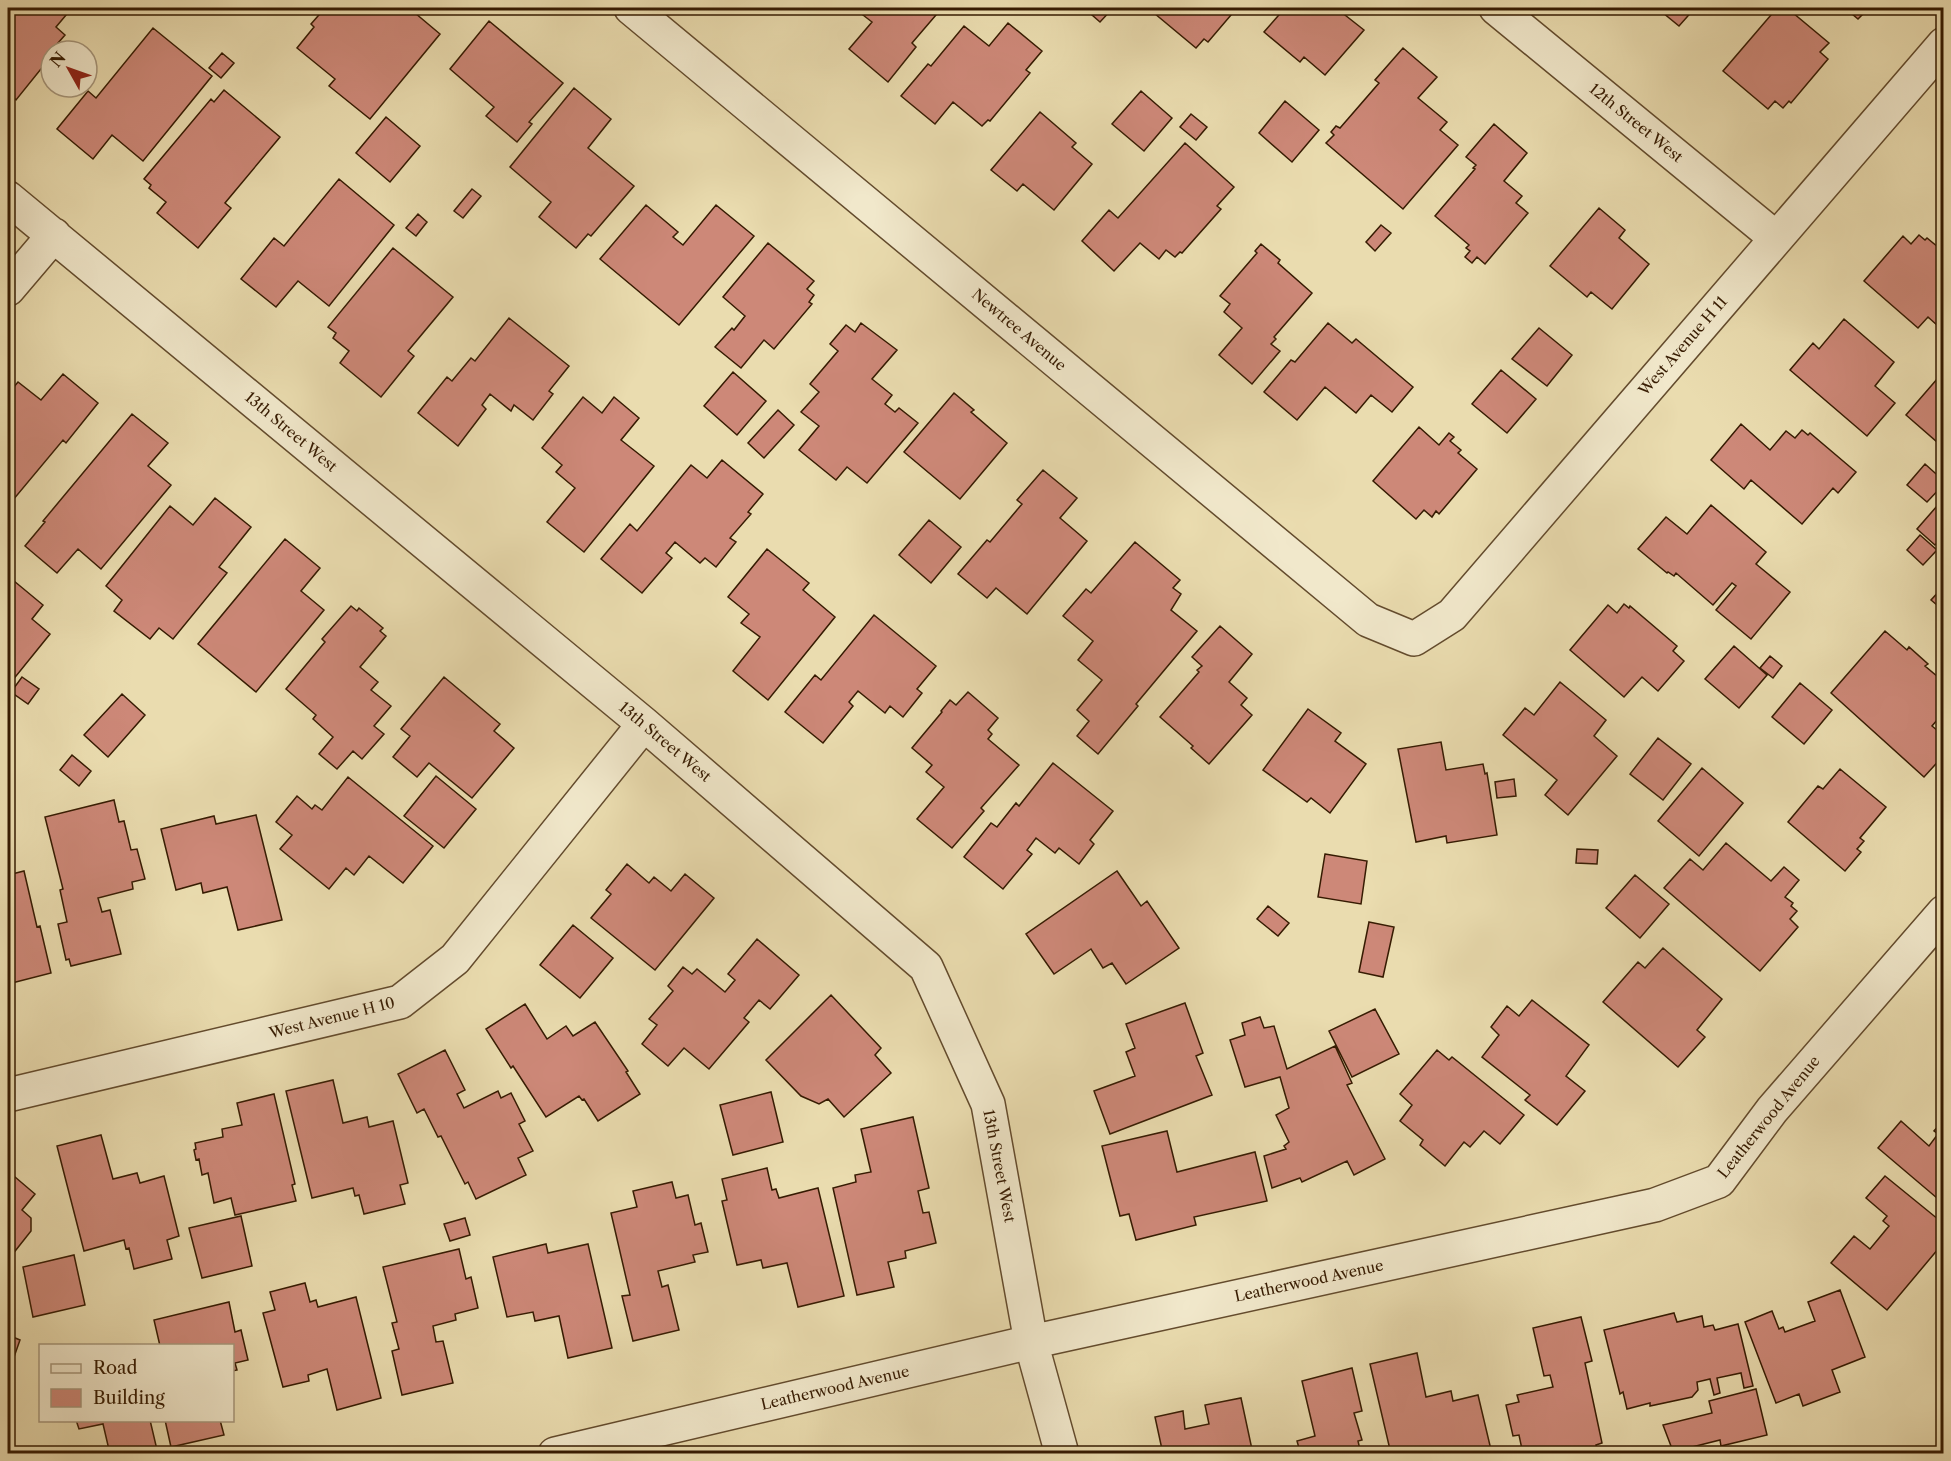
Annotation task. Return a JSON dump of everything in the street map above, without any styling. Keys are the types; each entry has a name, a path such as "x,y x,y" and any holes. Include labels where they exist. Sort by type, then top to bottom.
{"street":[{"name":"Newtree Avenue","path":"631,8 1368,620 1414,639"},
{"name":"12th Street West","path":"1496,8 1776,238"},
{"name":"West Avenue H 11","path":"1414,639 1452,615 1944,44"},
{"name":"13th Street West","path":"8,198 644,724 926,967 988,1104 1032,1342 1062,1454"},
{"path":"8,289 54,236"},
{"name":"West Avenue H 10","path":"8,1095 400,1002 455,959 644,724"},
{"name":"Leatherwood Avenue","path":"555,1454 1032,1342 1654,1205 1719,1181 1772,1110 1944,912"}],"building":[{"path":"8,8 72,8 56,27 65,35 62,39 39,39 39,71 16,100 8,92"},
{"path":"325,8 396,8 398,10 409,8 440,34 370,119 329,86 335,79 297,48 314,27 311,24"},
{"path":"854,8 942,8 912,43 916,47 888,82 849,49 872,22"},
{"path":"1084,8 1113,8 1100,22"},
{"path":"1148,8 1237,8 1208,42 1204,39 1196,48"},
{"path":"1285,8 1336,8 1364,30 1325,75 1304,57 1300,62 1264,32"},
{"path":"1657,8 1695,8 1679,26"},
{"path":"1777,8 1787,8 1829,43 1820,52 1828,59 1791,103 1789,101 1783,108 1775,101 1768,109 1723,71"},
{"path":"1845,8 1869,8 1858,19"},
{"path":"489,21 563,83 529,122 532,124 517,142 486,116 494,107 450,69"},
{"path":"1008,23 1042,51 1026,70 1030,73 990,121 988,120 982,126 953,102 935,124 901,96 928,64 931,66 964,26 989,46"},
{"path":"153,28 212,76 143,161 112,135 93,159 57,129 81,99 99,99 99,94"},
{"path":"1403,48 1437,77 1418,98 1447,122 1440,130 1458,145 1403,209 1326,143 1334,135 1331,132 1336,126 1340,128 1379,83 1375,80"},
{"path":"222,53 234,63 221,78 209,68"},
{"path":"574,88 611,119 588,148 634,186 591,236 588,234 576,248 539,217 551,202 510,167"},
{"path":"224,90 280,137 225,203 231,208 198,248 157,213 166,202 149,188 151,185 144,179 211,99 214,102"},
{"path":"1141,91 1172,118 1144,151 1112,124"},
{"path":"1285,101 1319,130 1292,162 1259,133"},
{"path":"1040,112 1076,143 1072,147 1092,164 1054,210 1023,184 1017,191 991,170"},
{"path":"1191,114 1207,127 1196,140 1180,127"},
{"path":"386,117 420,146 390,182 356,153"},
{"path":"1494,124 1527,153 1504,181 1522,196 1516,203 1528,213 1485,264 1477,257 1472,263 1465,257 1470,251 1466,248 1469,245 1435,216 1475,169 1473,168 1476,165 1466,157"},
{"path":"1185,143 1234,187 1217,206 1221,209 1182,253 1180,252 1175,257 1166,250 1159,259 1140,243 1114,271 1082,241 1109,210 1118,218"},
{"path":"339,179 394,225 329,306 298,281 276,307 241,279 274,238 284,246"},
{"path":"472,189 481,196 463,218 454,211"},
{"path":"646,205 678,232 673,237 683,245 716,205 754,236 679,325 600,259"},
{"path":"1599,208 1625,230 1619,238 1649,264 1612,309 1591,292 1587,297 1550,266"},
{"path":"418,214 427,222 416,236 406,228"},
{"path":"1381,225 1391,233 1375,251 1366,242"},
{"path":"1919,235 1925,240 1927,238 1944,252 1944,319 1938,326 1928,317 1918,328 1864,281 1903,236 1911,244"},
{"path":"768,243 814,281 807,289 814,295 809,302 812,304 774,349 764,340 741,368 715,347 732,328 734,330 745,316 723,297"},
{"path":"1261,244 1280,260 1278,263 1312,293 1274,337 1276,339 1271,344 1280,351 1252,384 1219,355 1242,328 1224,312 1230,304 1220,296 1257,253 1255,251"},
{"path":"393,248 453,297 408,351 414,356 381,397 340,363 349,351 333,338 336,333 328,327"},
{"path":"509,318 569,366 549,391 553,394 533,420 514,405 511,411 490,394 482,405 486,409 458,446 418,413 447,377 452,381 471,358 475,361"},
{"path":"1844,319 1894,362 1875,386 1895,403 1867,436 1790,370 1813,343 1819,349"},
{"path":"861,323 897,350 872,379 892,395 885,404 895,412 899,408 918,423 867,483 847,467 836,480 799,450 819,426 801,412 819,392 810,384 838,351 830,344 846,325 855,332"},
{"path":"1328,323 1352,343 1356,339 1413,387 1392,412 1371,395 1356,413 1325,387 1297,420 1264,392 1291,360 1295,362"},
{"path":"1539,328 1572,355 1547,386 1512,359"},
{"path":"1501,370 1536,399 1507,433 1472,404"},
{"path":"1944,371 1944,448 1906,415"},
{"path":"733,372 766,401 737,435 704,406"},
{"path":"63,374 98,403 66,443 63,440 8,506 8,394 18,382 41,400"},
{"path":"954,393 974,410 971,412 1007,443 960,499 904,452"},
{"path":"583,397 602,413 614,397 639,418 621,440 654,466 584,552 547,522 575,488 556,472 562,465 542,448"},
{"path":"778,410 794,425 764,458 748,443"},
{"path":"132,414 168,443 148,466 171,485 101,569 78,549 57,573 25,546"},
{"path":"1741,424 1770,450 1786,431 1795,438 1802,430 1808,435 1810,433 1856,472 1838,493 1833,488 1802,524 1751,480 1744,489 1711,460"},
{"path":"1419,427 1439,445 1449,433 1454,437 1450,441 1461,450 1458,453 1477,469 1439,514 1436,511 1432,517 1424,510 1416,519 1373,481"},
{"path":"722,460 763,494 748,512 751,514 730,538 736,542 716,567 705,558 700,563 675,542 666,553 672,558 642,593 601,559 630,524 637,531 691,465 707,478"},
{"path":"1925,464 1944,481 1944,484 1927,502 1907,485"},
{"path":"1043,470 1077,498 1060,518 1087,541 1027,614 996,588 987,598 958,574 987,540 990,542 1022,504 1017,500"},
{"path":"215,498 251,527 219,567 227,573 173,639 159,628 150,639 114,611 122,600 106,586 170,506 193,525"},
{"path":"1944,498 1944,536 1935,545 1917,529"},
{"path":"1711,505 1766,552 1756,564 1790,592 1751,639 1716,610 1736,586 1732,583 1713,605 1676,573 1674,576 1667,573 1638,549 1666,517 1687,534"},
{"path":"929,520 961,547 931,583 899,555"},
{"path":"1920,535 1937,550 1923,565 1907,550"},
{"path":"285,539 320,568 301,591 324,610 256,692 198,644"},
{"path":"1135,542 1180,580 1173,588 1181,594 1171,610 1197,631 1098,754 1077,736 1089,721 1077,710 1102,680 1078,660 1093,641 1063,616 1086,589 1091,593"},
{"path":"767,549 809,583 803,590 835,617 768,700 733,671 760,637 741,623 749,614 728,597"},
{"path":"8,576 43,605 32,619 50,634 8,686"},
{"path":"1944,586 1944,611 1931,600"},
{"path":"1624,604 1629,608 1630,606 1677,646 1673,651 1684,661 1658,691 1642,677 1624,697 1570,650 1608,605 1617,613"},
{"path":"351,606 357,611 359,608 383,628 380,631 386,636 360,667 378,682 371,690 391,706 374,726 384,734 362,759 353,751 337,769 319,754 333,737 313,719 316,715 286,689 325,642 322,639"},
{"path":"874,615 936,666 917,689 922,693 903,717 890,706 885,713 858,691 849,702 853,706 823,743 785,712 815,675 821,680"},
{"path":"1220,626 1252,654 1229,682 1247,698 1241,705 1252,715 1209,764 1191,748 1193,746 1160,717 1199,672 1197,670 1202,666 1192,657"},
{"path":"1885,631 1907,650 1909,647 1928,664 1925,666 1944,682 1944,712 1932,726 1944,736 1944,755 1924,777 1831,693"},
{"path":"1734,646 1767,675 1739,708 1705,679"},
{"path":"1770,656 1782,666 1773,678 1760,668"},
{"path":"22,677 39,689 28,704 11,692"},
{"path":"444,677 500,724 494,731 514,748 472,798 429,763 417,777 393,757 410,736 401,729"},
{"path":"1560,682 1606,720 1594,736 1617,756 1568,815 1545,795 1557,780 1503,735 1525,708 1534,715"},
{"path":"1800,683 1832,710 1804,744 1772,717"},
{"path":"968,692 998,718 988,730 992,734 988,739 1019,765 981,808 984,811 952,848 917,819 944,787 926,772 932,765 912,748 950,700 956,705"},
{"path":"122,694 145,715 108,757 84,735"},
{"path":"1308,709 1341,733 1335,741 1366,764 1330,813 1311,798 1307,802 1263,770"},
{"path":"1658,738 1691,764 1663,800 1630,774"},
{"path":"1441,742 1446,770 1483,764 1485,774 1487,773 1497,835 1447,843 1446,836 1416,842 1398,749"},
{"path":"72,755 91,771 79,786 60,770"},
{"path":"1053,763 1113,811 1090,840 1094,844 1079,864 1059,848 1055,853 1036,838 1027,850 1032,854 1003,889 964,857 991,823 997,827 1016,803 1019,806"},
{"path":"1702,768 1743,803 1699,856 1658,821"},
{"path":"1840,769 1886,807 1860,838 1864,841 1857,849 1861,852 1845,871 1788,822 1818,786 1823,789"},
{"path":"436,776 476,809 444,848 404,816"},
{"path":"348,777 433,846 403,883 369,856 354,875 346,868 329,889 280,849 292,835 276,822 297,796 312,809 315,805 322,810"},
{"path":"1514,779 1516,796 1497,798 1495,782"},
{"path":"114,800 119,822 124,821 131,850 137,849 145,879 132,882 133,889 98,898 102,912 110,910 121,954 71,966 69,959 66,960 58,924 67,922 60,890 63,889 45,817"},
{"path":"256,815 282,920 238,930 227,887 203,893 201,883 176,890 161,829 214,816 216,824"},
{"path":"1726,843 1771,881 1784,867 1799,880 1785,897 1793,903 1791,906 1797,911 1790,919 1798,927 1760,971 1664,888 1690,859 1703,870"},
{"path":"1577,849 1598,850 1597,864 1576,863"},
{"path":"1325,854 1367,861 1361,904 1318,897"},
{"path":"627,864 649,883 654,877 671,891 685,874 714,898 655,970 591,918 611,894 606,890"},
{"path":"24,871 51,973 8,984 8,875"},
{"path":"1117,871 1141,906 1147,901 1179,948 1126,984 1112,963 1103,968 1091,949 1054,974 1026,934"},
{"path":"1635,875 1669,904 1640,938 1606,908"},
{"path":"1268,906 1289,923 1278,936 1257,919"},
{"path":"1369,922 1394,927 1383,977 1359,972"},
{"path":"573,925 613,958 580,998 540,965"},
{"path":"757,939 799,975 770,1009 759,1000 744,1018 749,1022 709,1069 684,1048 668,1066 642,1044 657,1025 649,1019 673,991 668,986 683,967 692,974 697,969 725,992 735,980 728,974"},
{"path":"1663,948 1722,999 1697,1030 1705,1037 1678,1067 1603,1002 1638,962 1645,968"},
{"path":"831,995 881,1048 875,1055 891,1073 844,1117 828,1099 819,1104 801,1096 766,1060"},
{"path":"1532,1000 1589,1045 1566,1076 1585,1091 1557,1125 1525,1100 1530,1095 1482,1057 1499,1035 1491,1027 1507,1006 1519,1016"},
{"path":"1185,1003 1203,1053 1196,1056 1212,1095 1110,1134 1094,1091 1135,1076 1126,1052 1135,1048 1126,1024"},
{"path":"525,1004 547,1039 566,1026 573,1036 595,1022 628,1071 626,1072 640,1094 598,1121 584,1099 582,1100 579,1096 546,1117 486,1029"},
{"path":"1375,1009 1399,1054 1352,1077 1329,1031"},
{"path":"1260,1017 1264,1028 1274,1026 1287,1069 1335,1046 1352,1083 1347,1085 1385,1159 1354,1175 1347,1161 1302,1182 1300,1178 1272,1188 1264,1156 1286,1149 1284,1146 1289,1142 1276,1115 1289,1108 1280,1077 1245,1087 1230,1040 1245,1035 1242,1023"},
{"path":"445,1050 465,1090 457,1094 464,1108 498,1091 501,1098 511,1093 525,1121 519,1124 533,1151 518,1158 526,1175 476,1199 468,1182 465,1184 441,1136 438,1137 424,1109 417,1113 398,1074"},
{"path":"1437,1050 1449,1060 1452,1057 1524,1115 1500,1144 1484,1131 1470,1147 1464,1142 1445,1166 1420,1145 1423,1140 1400,1121 1412,1105 1400,1094"},
{"path":"333,1080 343,1123 367,1117 369,1127 393,1121 408,1183 400,1185 405,1204 364,1214 359,1195 355,1196 353,1188 312,1198 286,1091"},
{"path":"771,1092 783,1142 733,1155 720,1105"},
{"path":"274,1094 295,1184 292,1185 296,1201 235,1215 231,1198 214,1203 208,1173 202,1175 199,1159 196,1160 195,1143 223,1137 222,1129 242,1125 237,1103"},
{"path":"913,1117 929,1188 918,1191 923,1213 929,1212 936,1243 905,1251 906,1258 888,1262 894,1287 857,1295 833,1188 856,1182 855,1175 871,1172 861,1129"},
{"path":"1901,1121 1929,1146 1938,1134 1934,1131 1942,1122 1944,1123 1944,1204 1878,1148"},
{"path":"1167,1131 1177,1172 1255,1152 1267,1201 1194,1217 1196,1225 1136,1240 1129,1214 1120,1216 1102,1146"},
{"path":"101,1135 113,1179 137,1173 140,1183 164,1176 179,1236 167,1240 172,1259 134,1269 129,1248 126,1249 124,1240 84,1251 57,1146"},
{"path":"767,1168 772,1190 776,1189 779,1198 818,1188 844,1296 798,1307 787,1263 763,1268 761,1260 737,1265 722,1201 727,1200 722,1179"},
{"path":"8,1171 35,1194 22,1210 31,1218 31,1231 8,1260"},
{"path":"1885,1176 1944,1224 1944,1242 1887,1310 1831,1263 1854,1236 1870,1249 1889,1226 1883,1221 1887,1216 1866,1198"},
{"path":"672,1182 676,1198 688,1195 695,1225 701,1223 708,1252 693,1255 695,1262 658,1271 662,1287 668,1285 679,1330 633,1341 622,1296 630,1295 611,1213 637,1207 633,1191"},
{"path":"241,1216 252,1266 202,1278 189,1228"},
{"path":"465,1218 470,1235 450,1241 444,1224"},
{"path":"546,1244 548,1253 588,1244 612,1348 568,1358 559,1316 535,1321 533,1312 507,1317 493,1257"},
{"path":"459,1249 466,1279 471,1277 478,1308 455,1314 456,1320 433,1326 436,1342 443,1341 453,1383 402,1395 392,1351 399,1349 392,1323 397,1322 383,1267"},
{"path":"74,1255 85,1305 33,1317 23,1267"},
{"path":"305,1283 310,1302 316,1300 318,1307 356,1297 381,1398 337,1410 327,1369 308,1375 309,1381 283,1387 263,1313 275,1310 270,1292"},
{"path":"1840,1290 1865,1357 1832,1370 1840,1392 1803,1406 1799,1394 1776,1403 1745,1322 1772,1311 1779,1329 1783,1327 1785,1332 1815,1321 1808,1302"},
{"path":"229,1302 235,1332 241,1330 248,1360 235,1363 237,1370 234,1371 234,1344 160,1344 154,1320"},
{"path":"1674,1313 1677,1322 1702,1316 1704,1327 1713,1325 1715,1330 1738,1324 1753,1386 1744,1388 1741,1373 1717,1378 1720,1393 1714,1395 1710,1379 1697,1382 1698,1390 1692,1397 1627,1409 1623,1392 1620,1394 1604,1330"},
{"path":"1581,1317 1592,1361 1585,1363 1602,1443 1596,1445 1597,1448 1571,1454 1523,1454 1519,1435 1513,1436 1506,1405 1519,1402 1517,1395 1553,1387 1550,1375 1544,1376 1533,1328"},
{"path":"8,1335 20,1340 8,1374"},
{"path":"1417,1353 1426,1397 1451,1391 1453,1401 1478,1395 1492,1454 1391,1454 1370,1364"},
{"path":"1352,1368 1362,1411 1354,1413 1362,1440 1358,1441 1361,1454 1277,1454 1299,1448 1297,1441 1315,1436 1302,1381"},
{"path":"1756,1389 1767,1435 1721,1446 1720,1440 1692,1447 1694,1452 1674,1454 1663,1425 1712,1413 1709,1401"},
{"path":"1241,1398 1253,1454 1163,1454 1155,1417 1183,1411 1185,1429 1209,1424 1205,1405"},
{"path":"77,1422 150,1422 158,1454 110,1454 103,1424 79,1429"},
{"path":"165,1422 221,1422 224,1435 171,1447"}]}
